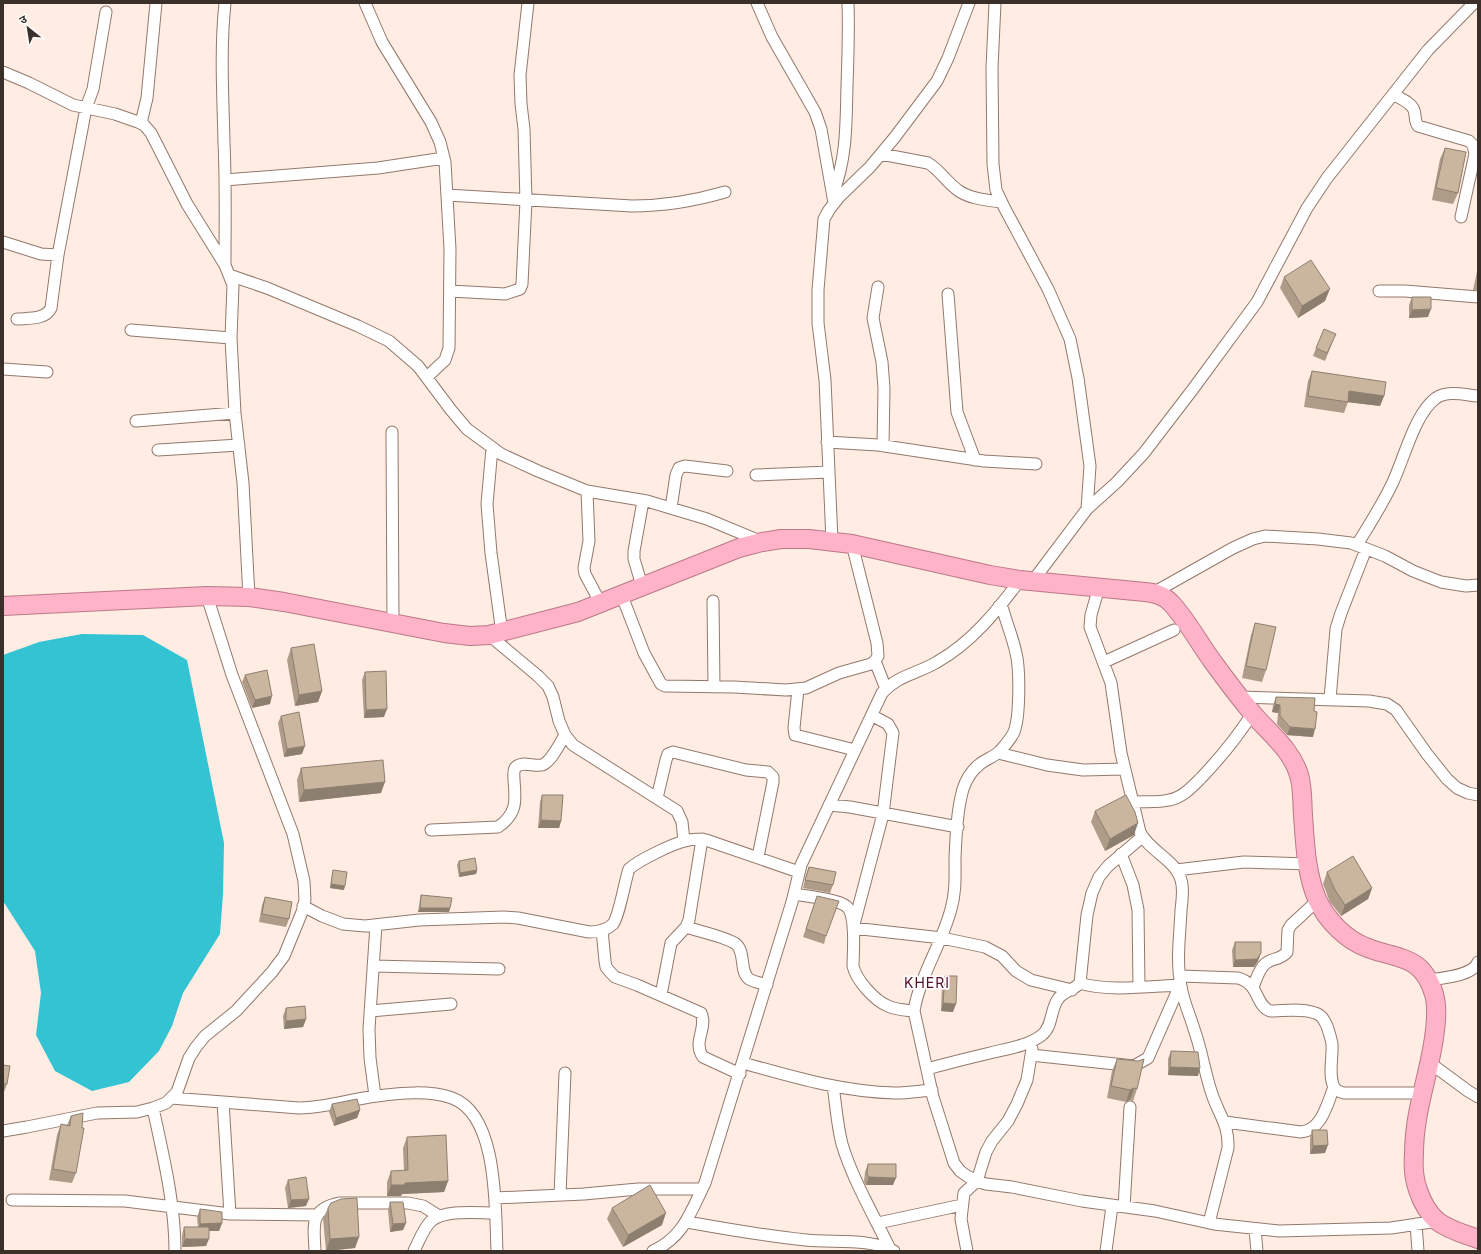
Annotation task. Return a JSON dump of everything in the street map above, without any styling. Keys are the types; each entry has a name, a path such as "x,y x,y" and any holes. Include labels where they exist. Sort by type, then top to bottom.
{"highway":[{"path":"3,606 207,596 249,596 444,633 470,636 495,634 578,612 601,604 642,586 739,548 762,542 788,539 809,539 852,544 990,575 1026,581 1099,587 1153,593 1162,596 1176,609 1211,660 1252,714 1283,746 1293,760 1299,774 1302,792 1308,864 1312,885 1318,901 1329,919 1341,933 1355,942 1410,961 1421,969 1429,980 1437,1012 1430,1063 1421,1093 1414,1129 1414,1172 1416,1184 1422,1201 1431,1215 1448,1227 1478,1239"}],"street":[{"path":"141,123 146,98 156,3"},
{"path":"225,3 221,80 227,270"},
{"path":"365,3 382,42 407,81 437,133 444,158 450,249 449,348 445,360 427,377"},
{"path":"450,291 505,294 520,289 522,284 526,201 524,129 520,75 528,3"},
{"path":"757,3 772,37 815,112 821,129 833,198"},
{"path":"832,541 824,380 817,307 824,219 833,198 839,178 847,126 849,46 848,3"},
{"path":"833,198 881,154 937,81 948,58 969,3"},
{"path":"995,3 992,68 993,164 996,190 1048,289 1070,339 1078,378 1090,466 1087,508"},
{"path":"653,1251 665,1248 687,1222 702,1189 767,986 801,865 882,693 889,685 898,679 939,662 966,642 999,606 1026,581 1087,508 1117,482 1144,453 1198,383 1257,302 1307,208 1317,193 1428,50 1474,3"},
{"path":"18,319 41,317 49,312 51,308 58,255 86,108 93,89 106,12"},
{"path":"3,72 73,105 115,114 144,125 151,133 186,204 227,270 233,285 231,338 235,414 246,517 249,596"},
{"path":"1393,94 1411,105 1418,126 1469,141 1473,144 1474,154 1461,217"},
{"path":"881,154 928,163 934,166 958,190 978,198 1002,202"},
{"path":"225,180 378,168 444,158"},
{"path":"447,195 526,201 653,206 698,200 725,192"},
{"path":"3,242 41,254 58,255"},
{"path":"227,270 358,326 389,342 414,362 467,429 501,454 587,491 643,501 671,508 707,519 762,542"},
{"path":"878,287 873,318 882,362 884,388 883,446"},
{"path":"1379,291 1405,291 1478,297"},
{"path":"948,294 957,412 975,460"},
{"path":"131,330 231,338"},
{"path":"3,369 47,372"},
{"path":"1330,699 1336,629 1341,613 1362,547 1392,485 1414,432 1436,398 1443,395 1452,394 1478,396"},
{"path":"136,421 235,414"},
{"path":"392,432 393,624"},
{"path":"827,442 883,446 975,460 1036,464"},
{"path":"158,450 239,445"},
{"path":"492,448 487,504 495,634 548,686 565,736 573,745 677,811 681,816 684,841"},
{"path":"671,508 676,475 679,468 685,466 727,471"},
{"path":"756,475 829,472"},
{"path":"587,491 590,541 584,568 585,574 601,604"},
{"path":"642,586 634,559 634,551 643,501"},
{"path":"1153,593 1211,559 1253,539 1265,536 1310,538 1351,543 1385,556 1413,571 1441,582 1466,586 1478,585"},
{"path":"622,596 644,653 661,684 668,687 786,690 806,688 839,673 871,664 878,656 877,643 852,544"},
{"path":"1099,587 1091,615 1090,627 1111,683 1120,753 1142,837 1146,843 1176,870 1181,880 1180,980 1186,1007 1194,1029 1213,1097 1225,1122 1229,1137 1228,1148 1209,1223"},
{"path":"3,1131 92,1114 137,1112 166,1103 177,1092 189,1058 196,1047 205,1036 236,1011 272,972 284,956 305,900 304,881 292,834 232,675 207,596"},
{"path":"713,601 714,687"},
{"path":"999,606 1003,610 1017,654 1018,707 1015,731 998,753 979,764 970,775 963,789 955,856 956,887 952,909 942,938 925,974 916,999 914,1011 932,1090 954,1163 960,1171 977,1182 1155,1211 1209,1223 1255,1229 1294,1231 1391,1228 1438,1221"},
{"path":"1104,662 1174,630"},
{"path":"875,661 886,689"},
{"path":"798,689 794,728 795,735 855,750"},
{"path":"1240,698 1330,699 1368,701 1387,704 1396,710 1427,754 1447,779 1458,788 1468,793 1478,794"},
{"path":"1132,802 1169,800 1179,797 1190,789 1221,758 1234,742 1252,714"},
{"path":"853,928 883,814 893,733 888,724 871,716"},
{"path":"432,830 498,826 503,823 515,807 516,797 514,774 516,767 520,764 542,765 546,763 551,758 565,736"},
{"path":"657,798 668,754 673,752 746,770 768,772 773,777 773,782 758,857"},
{"path":"998,753 1046,765 1083,770 1124,769"},
{"path":"829,805 850,807 958,827"},
{"path":"927,1069 1006,1049 1042,1035 1050,1025 1054,1007 1058,999 1076,986 1087,914 1092,893 1099,877 1108,866 1142,837"},
{"path":"303,906 322,916 343,924 366,926 419,920 504,917 518,918 590,932 598,932 614,923 629,869 634,864 651,855 684,841 702,839 799,872"},
{"path":"661,995 671,943 686,927 689,920 702,839"},
{"path":"1121,854 1133,885 1138,910 1139,987"},
{"path":"1176,870 1244,862 1308,864"},
{"path":"794,894 838,902 846,906 850,911 853,920 853,966 860,981 881,1002 890,1007 914,1011"},
{"path":"1253,987 1261,968 1287,952 1288,930 1291,925 1318,901"},
{"path":"375,1096 370,1058 370,1011 376,925"},
{"path":"686,927 735,944 742,953 745,973 748,978 767,986"},
{"path":"853,928 942,938 986,947 1002,956 1016,971 1031,980 1076,986 1139,987 1180,980 1238,978 1247,981 1253,987 1262,1005 1270,1012 1313,1012 1320,1014 1332,1043 1332,1077 1334,1087 1338,1091 1344,1093 1421,1093"},
{"path":"602,930 606,967 615,977 701,1013 703,1019 698,1049 703,1057 741,1068 815,1083 870,1092 897,1093 932,1090"},
{"path":"1429,980 1466,973 1472,970 1478,962"},
{"path":"373,966 499,969"},
{"path":"1031,1055 1134,1066 1148,1058 1180,980"},
{"path":"370,1011 451,1004"},
{"path":"967,1251 961,1219 964,1193 977,1182 986,1152 992,1141 1008,1121 1017,1104 1027,1080 1035,1039"},
{"path":"1430,1063 1478,1097"},
{"path":"560,1195 565,1073"},
{"path":"833,1086 839,1133 843,1145 859,1184 892,1250"},
{"path":"1225,1122 1301,1132 1308,1131 1318,1123 1334,1087"},
{"path":"171,1098 313,1108 375,1096 401,1093 434,1094 453,1098 464,1105 472,1114 481,1127 487,1140 495,1198 497,1251"},
{"path":"223,1102 230,1214"},
{"path":"1106,1251 1118,1206 1130,1107"},
{"path":"153,1108 172,1206 175,1251"},
{"path":"495,1198 638,1189 702,1189"},
{"path":"12,1200 125,1201 230,1214 317,1215"},
{"path":"315,1251 314,1222 317,1215 327,1208 340,1203 408,1203 423,1206 439,1216"},
{"path":"878,1223 962,1205"},
{"path":"414,1251 426,1228 439,1216 449,1213 495,1213"},
{"path":"687,1222 780,1237 823,1242 875,1244 892,1250"},
{"path":"1416,1224 1418,1251"},
{"path":"1255,1229 1255,1250"}],"water":[{"path":"82,634 143,635 187,660 224,843 223,894 220,934 183,993 172,1026 159,1051 129,1082 92,1091 55,1071 36,1035 41,993 35,951 3,901 3,655 39,642"}],"building":[{"path":"1445,148 1466,152 1458,193 1436,188"},
{"path":"1311,260 1330,289 1302,306 1284,277"},
{"path":"1412,297 1431,297 1431,309 1412,310"},
{"path":"1324,329 1336,334 1327,353 1316,348"},
{"path":"1312,371 1386,382 1384,396 1349,391 1348,402 1308,396"},
{"path":"1255,623 1276,627 1266,670 1246,666"},
{"path":"314,644 322,691 299,695 291,648"},
{"path":"267,670 272,696 255,700 245,675"},
{"path":"386,671 387,709 366,710 365,672"},
{"path":"1276,697 1315,698 1314,711 1317,712 1315,729 1290,727 1280,716 1280,705 1275,704"},
{"path":"299,712 305,746 287,749 281,716"},
{"path":"383,760 385,782 304,790 301,768"},
{"path":"542,795 563,795 561,821 541,820"},
{"path":"1126,795 1135,812 1138,823 1110,839 1095,811"},
{"path":"1353,856 1372,888 1345,905 1335,890 1327,872"},
{"path":"475,858 477,870 460,873 459,861"},
{"path":"809,867 836,872 833,885 805,880"},
{"path":"333,870 347,872 345,886 331,884"},
{"path":"421,895 452,898 450,908 420,908"},
{"path":"817,896 839,901 826,936 806,929"},
{"path":"265,897 292,902 289,919 262,914"},
{"path":"1235,942 1261,942 1261,953 1257,959 1235,960"},
{"path":"945,976 957,976 956,1004 943,1003"},
{"path":"305,1006 306,1019 286,1021 286,1008"},
{"path":"1171,1051 1198,1052 1200,1068 1170,1067"},
{"path":"1117,1059 1138,1061 1144,1059 1137,1089 1134,1088 1130,1090 1111,1086"},
{"path":"3,1065 10,1066 7,1084 3,1084"},
{"path":"357,1099 360,1110 336,1118 332,1104"},
{"path":"83,1113 82,1128 84,1128 76,1173 53,1169 61,1124 70,1126 71,1116"},
{"path":"1312,1130 1327,1130 1328,1145 1313,1146"},
{"path":"446,1135 448,1181 391,1185 391,1171 408,1170 407,1137"},
{"path":"868,1164 896,1164 896,1178 869,1177 867,1174"},
{"path":"306,1177 309,1199 291,1200 288,1180"},
{"path":"650,1185 666,1213 628,1235 612,1208"},
{"path":"357,1198 359,1237 330,1239 328,1208 331,1203 341,1199"},
{"path":"390,1202 403,1202 406,1223 393,1224"},
{"path":"200,1209 222,1212 222,1223 200,1224"},
{"path":"184,1227 209,1227 209,1239 185,1239"}],"district":[{"name":"KHERI","path":"927,983"}]}
